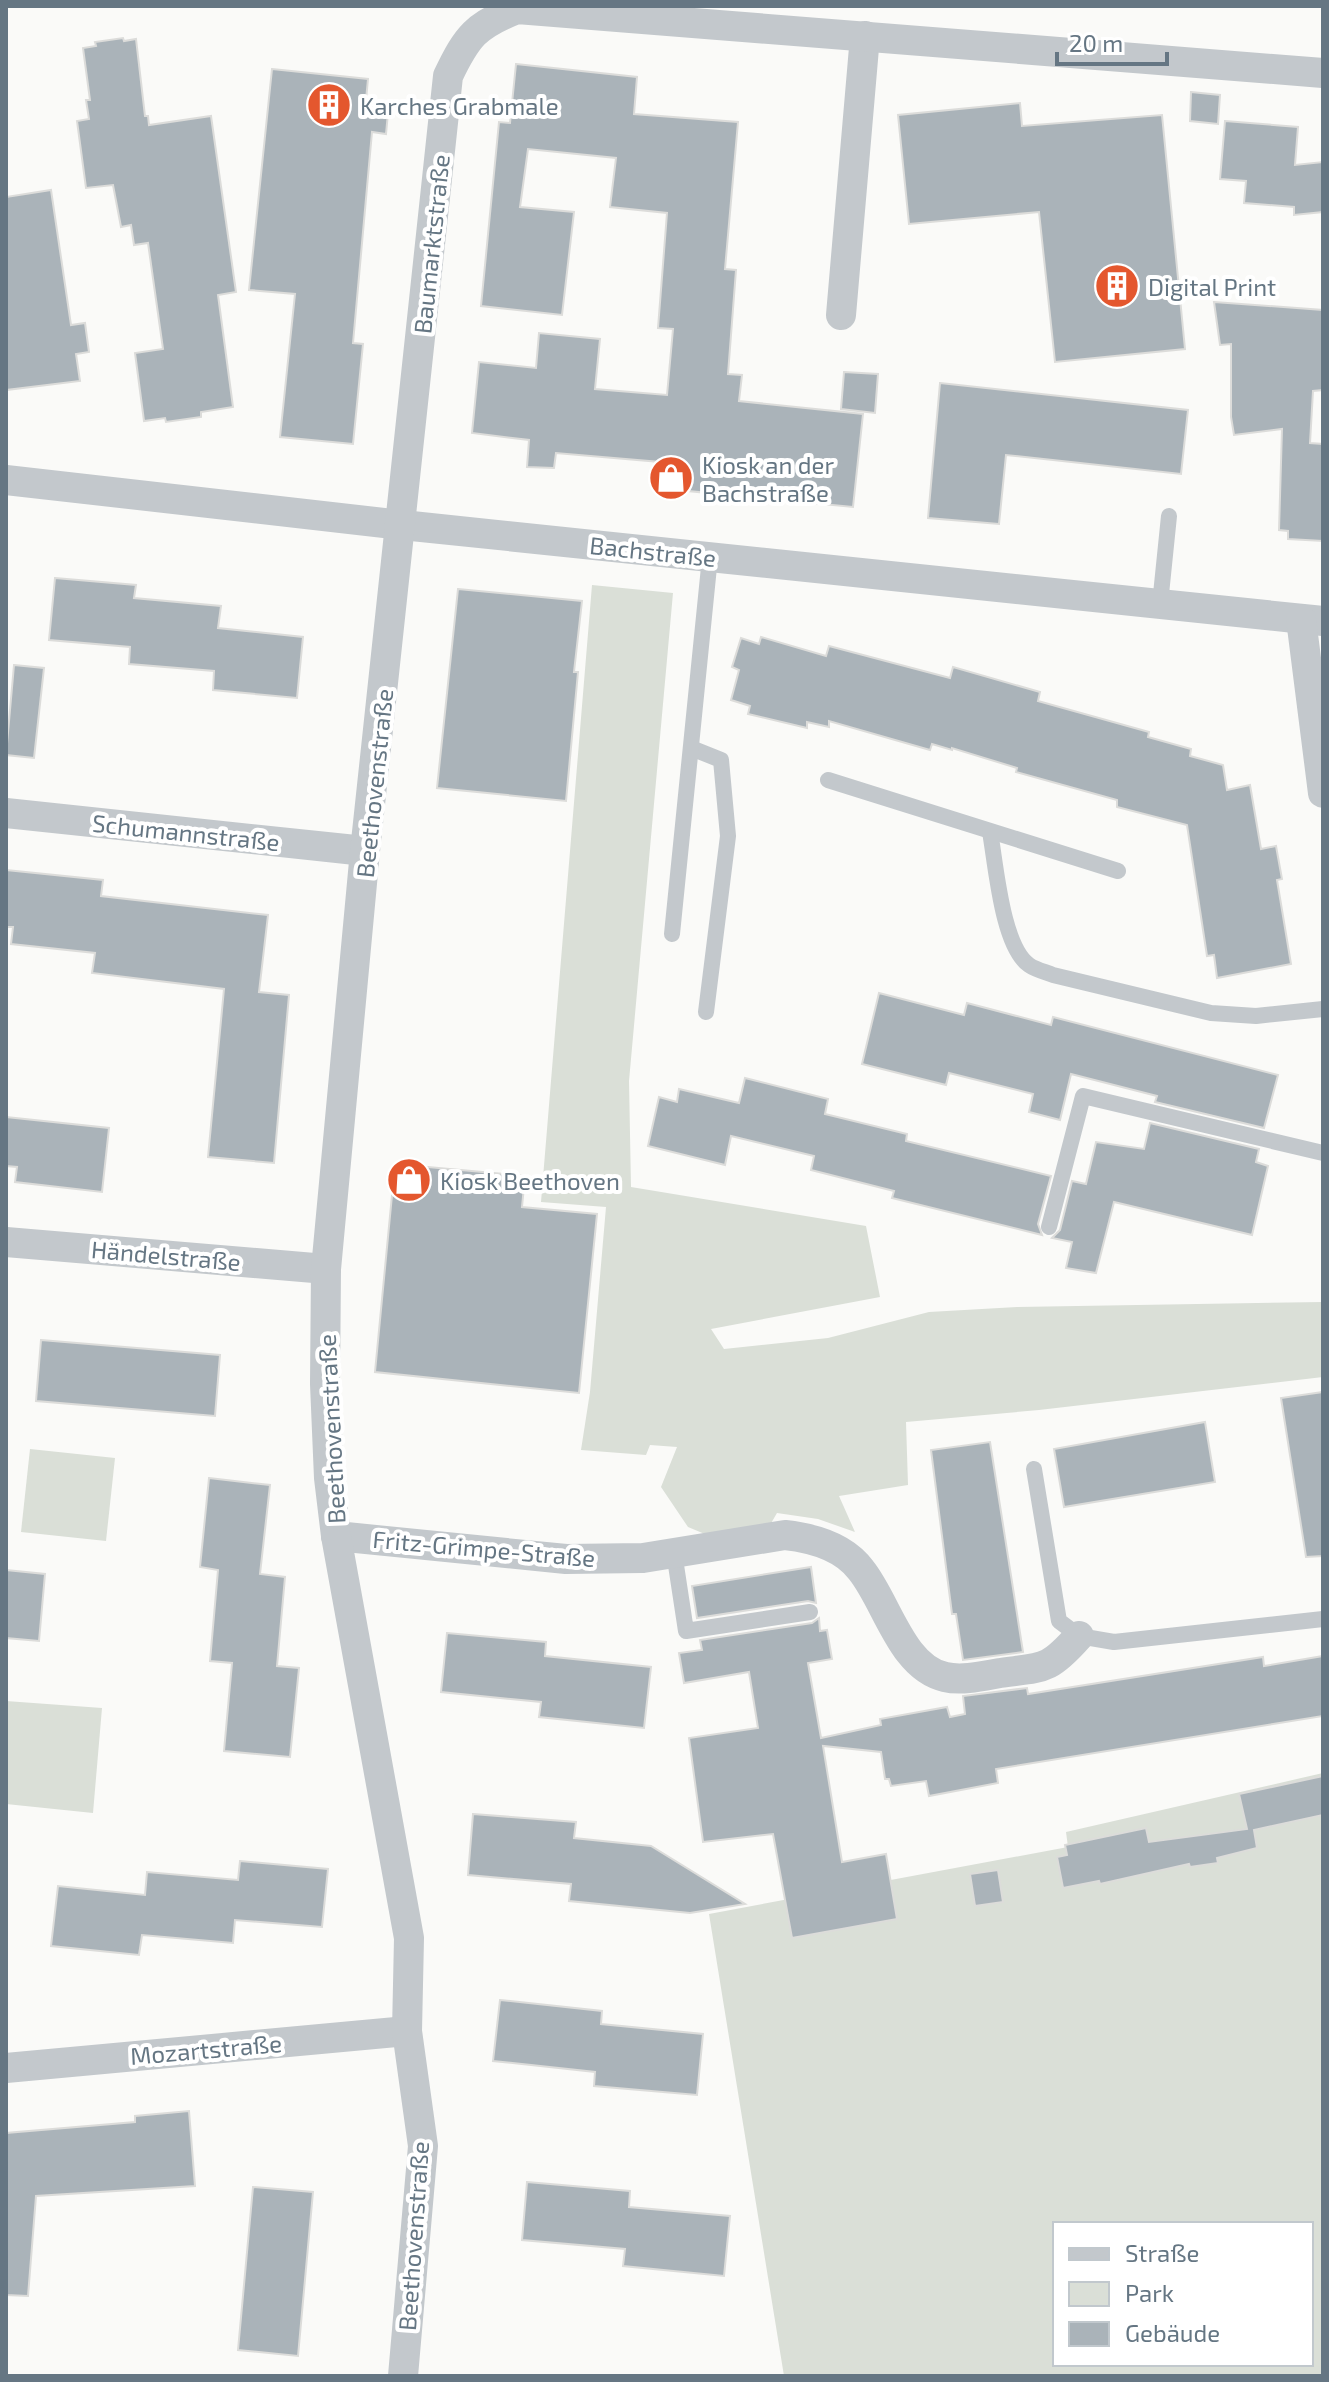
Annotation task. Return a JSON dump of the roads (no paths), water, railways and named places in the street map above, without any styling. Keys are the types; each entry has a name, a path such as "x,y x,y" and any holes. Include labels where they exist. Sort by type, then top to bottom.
{"street":[{"name":"Baumarktstraße","path":"402,525 448,76 461,47 487,21 517,9 1323,73"},
{"path":"841,315 865,36"},
{"name":"Bachstraße","path":"6,480 402,525 1312,620"},
{"name":"Beethovenstraße","path":"402,525 365,851 326,1269 325,1384 329,1478 336,1536 409,1938 407,2031 423,2146 403,2376"},
{"path":"1312,620 1323,793"},
{"name":"Schumannstraße","path":"6,813 365,851"},
{"name":"Händelstraße","path":"6,1242 326,1269"},
{"name":"Fritz-Grimpe-Straße","path":"336,1536 566,1559 643,1558 785,1535 807,1537 846,1555 861,1569 913,1658 928,1670 946,1677 972,1677 1047,1667 1079,1636"},
{"name":"Mozartstraße","path":"6,2068 407,2031"}],"lane":[{"path":"1160,604 1169,516"},
{"path":"672,934 710,557"},
{"path":"691,748 721,760 728,836 706,1012"},
{"path":"828,780 1118,871"},
{"path":"990,832 1007,930 1016,950 1029,965 1053,975 1211,1013 1256,1016 1323,1009"},
{"path":"1049,1227 1083,1096 1323,1153"},
{"path":"1034,1469 1059,1621 1079,1636 1114,1642 1323,1619"},
{"path":"674,1552 686,1631 810,1612"}],"place":[{"name":"Karches Grabmale","path":"329,105"},
{"name":"Digital Print","path":"1117,286"},
{"name":"Kiosk an der Bachstraße","path":"671,478"},
{"name":"Kiosk Beethoven","path":"409,1180"}]}
